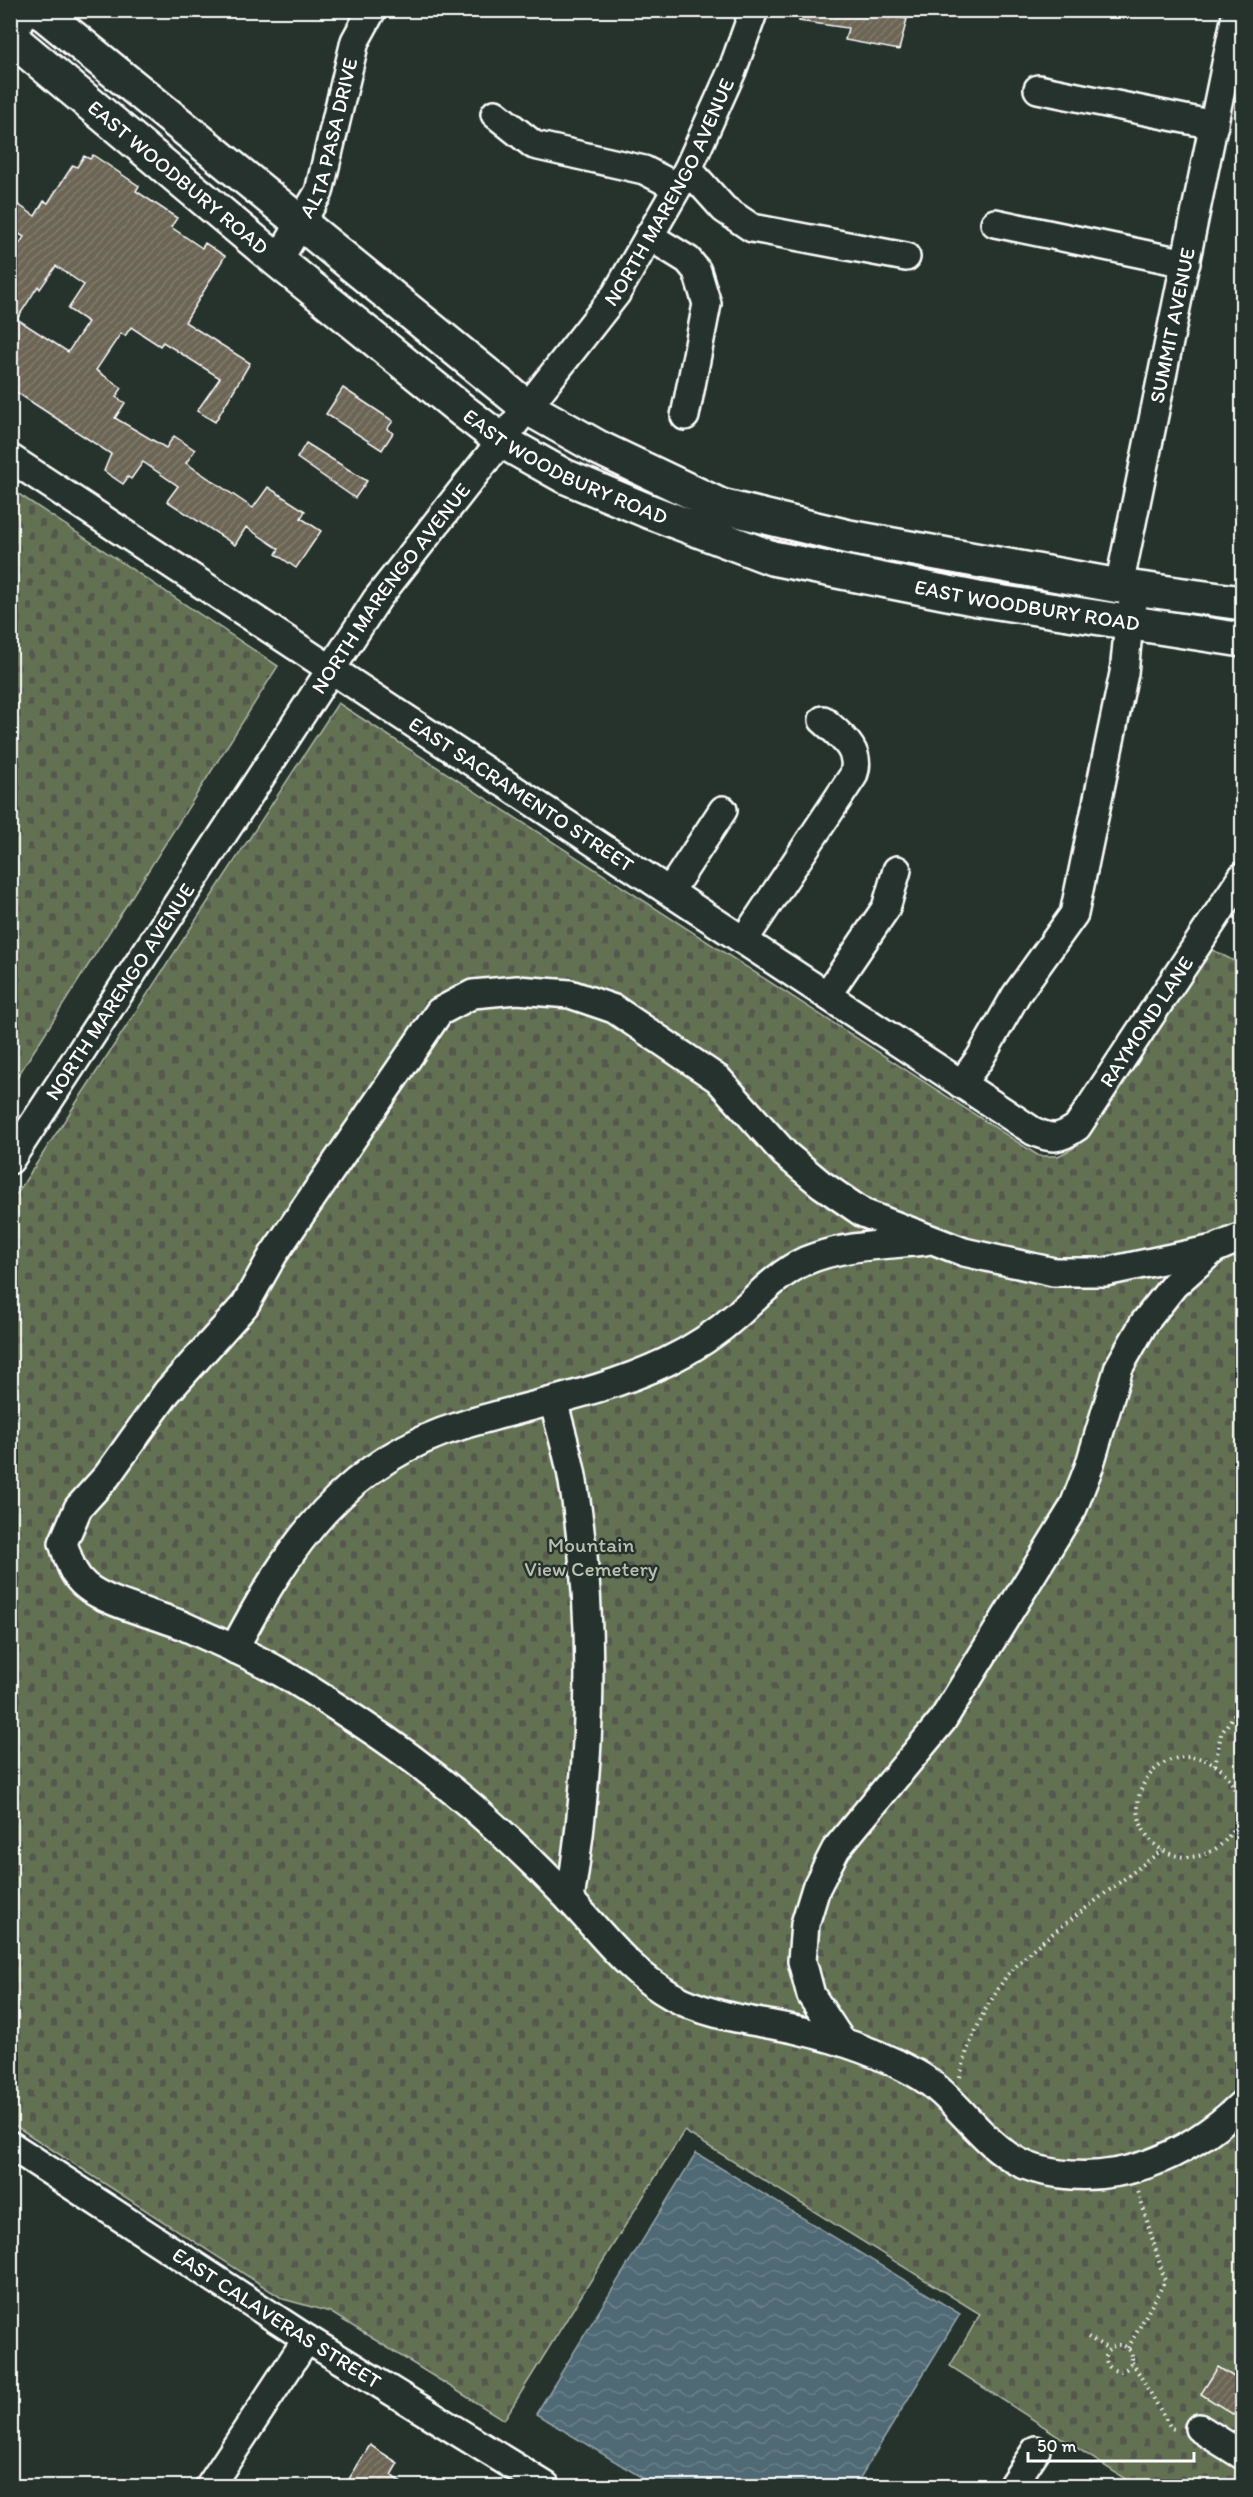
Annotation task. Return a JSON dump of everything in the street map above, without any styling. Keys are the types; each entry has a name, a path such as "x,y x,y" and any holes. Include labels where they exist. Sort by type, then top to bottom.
{"main road":[{"name":"EAST WOODBURY ROAD","path":"39,10 528,408 599,448 721,506 849,537 1127,587 1242,603"},
{"name":"EAST WOODBURY ROAD","path":"16,29 279,261 502,441 564,476 648,512 772,558 978,599 1242,640"}],"street":[{"name":"ALTA PASA DRIVE","path":"279,261 299,222 319,192 355,41 372,10"},
{"name":"NORTH MARENGO AVENUE","path":"10,1160 377,599 616,294 682,178 732,71 754,10"},
{"name":"SUMMIT AVENUE","path":"962,1084 980,1058 1016,995 1074,914 1124,673 1129,623 1127,587 1186,263 1214,125 1231,71 1237,10"},
{"path":"1038,89 1214,125"},
{"path":"495,114 534,145 682,178 752,228 906,257"},
{"path":"995,223 1186,263"},
{"path":"649,236 688,260 697,271 707,304 685,417"},
{"name":"EAST SACRAMENTO STREET","path":"10,458 333,668 1033,1131"},
{"path":"744,940 853,776 858,765 854,752 823,720"},
{"path":"670,891 723,810"},
{"path":"827,995 886,908 897,870"},
{"name":"RAYMOND LANE","path":"1033,1131 1047,1138 1062,1138 1077,1127 1242,877"},
{"path":"1242,1237 1214,1249 1105,1272 1054,1272 964,1252 929,1241 863,1213 821,1184 785,1154 718,1079 614,1009 570,994 517,990 473,994 438,1012 273,1255 245,1305 167,1392 107,1476 78,1508 63,1543 74,1575 89,1589 234,1649 280,1671 411,1758 491,1825 570,1900 611,1949 643,1978 675,1998 719,2014 842,2042 915,2072 954,2101 1008,2157 1034,2168 1066,2174 1097,2175 1135,2169 1166,2158 1223,2122 1242,2104"},
{"path":"234,1649 264,1591 294,1545 328,1506 367,1473 415,1444 460,1426 554,1403 613,1385 706,1341 770,1285 804,1262 840,1250 929,1241"},
{"path":"842,2042 811,1995 802,1961 805,1924 816,1888 836,1849 942,1721 1073,1508 1089,1467 1119,1367 1144,1323 1174,1285 1214,1249"},
{"path":"554,1403 573,1482 583,1568 590,1688 582,1820 570,1900"},
{"name":"EAST CALAVERAS STREET","path":"10,2145 307,2339 546,2487"},
{"path":"210,2487 307,2339"},
{"path":"1199,2428 1242,2455"},
{"path":"1012,2487 1036,2450"}],"path":[{"path":"1215,1765 1221,1734 1242,1703"},
{"path":"1177,1758 1197,1758 1215,1765 1230,1778 1238,1796 1238,1816 1231,1834 1217,1848 1199,1856 1180,1857 1162,1850 1147,1836 1139,1819 1138,1798 1146,1780 1160,1766 1177,1758"},
{"path":"954,2101 967,2050 986,2010 1007,1975 1044,1940 1162,1850"},
{"path":"1128,2348 1165,2281 1140,2199 1135,2169"},
{"path":"1088,2337 1109,2349"},
{"path":"1132,2362 1124,2370 1111,2368 1106,2357 1109,2349 1116,2345 1128,2348 1132,2355 1132,2362 1171,2428 1186,2431 1193,2426 1199,2428"}],"green space":[{"path":"11,489 278,666 11,1087"},
{"name":"Mountain View Cemetery","path":"338,703 1039,1156 1058,1156 1074,1148 1203,945 1242,965 1242,2486 1136,2486 950,2366 980,2314 684,2131 504,2420 330,2312 283,2299 11,2123 10,1204"}],"water":[{"path":"696,2153 960,2314 855,2486 656,2486 536,2414"}],"building":[{"path":"800,10 867,10 907,19 899,50 845,40 848,28 799,21"},
{"path":"93,155 139,186 136,191 177,218 171,227 202,248 205,243 225,256 185,322 250,363 215,422 197,411 220,378 163,342 160,346 131,327 125,336 121,333 96,370 122,388 116,397 125,403 115,418 166,448 174,436 195,450 186,463 253,508 268,487 305,511 301,518 321,531 296,568 276,554 279,549 246,527 235,545 167,501 178,486 143,462 131,479 128,477 123,484 104,471 111,454 10,388 10,258 24,237 10,228 10,199 35,216 44,201 48,203 73,165 77,167 84,156 90,159","holes":["56,266 84,285 68,309 88,322 68,352 17,319 38,286 40,289"]},
{"path":"343,388 393,421 387,429 393,433 382,450 326,414"},
{"path":"306,443 367,481 355,498 297,458"},
{"path":"1218,2367 1242,2382 1242,2420 1201,2394"},
{"path":"370,2445 398,2463 391,2475 407,2487 344,2487"}]}
